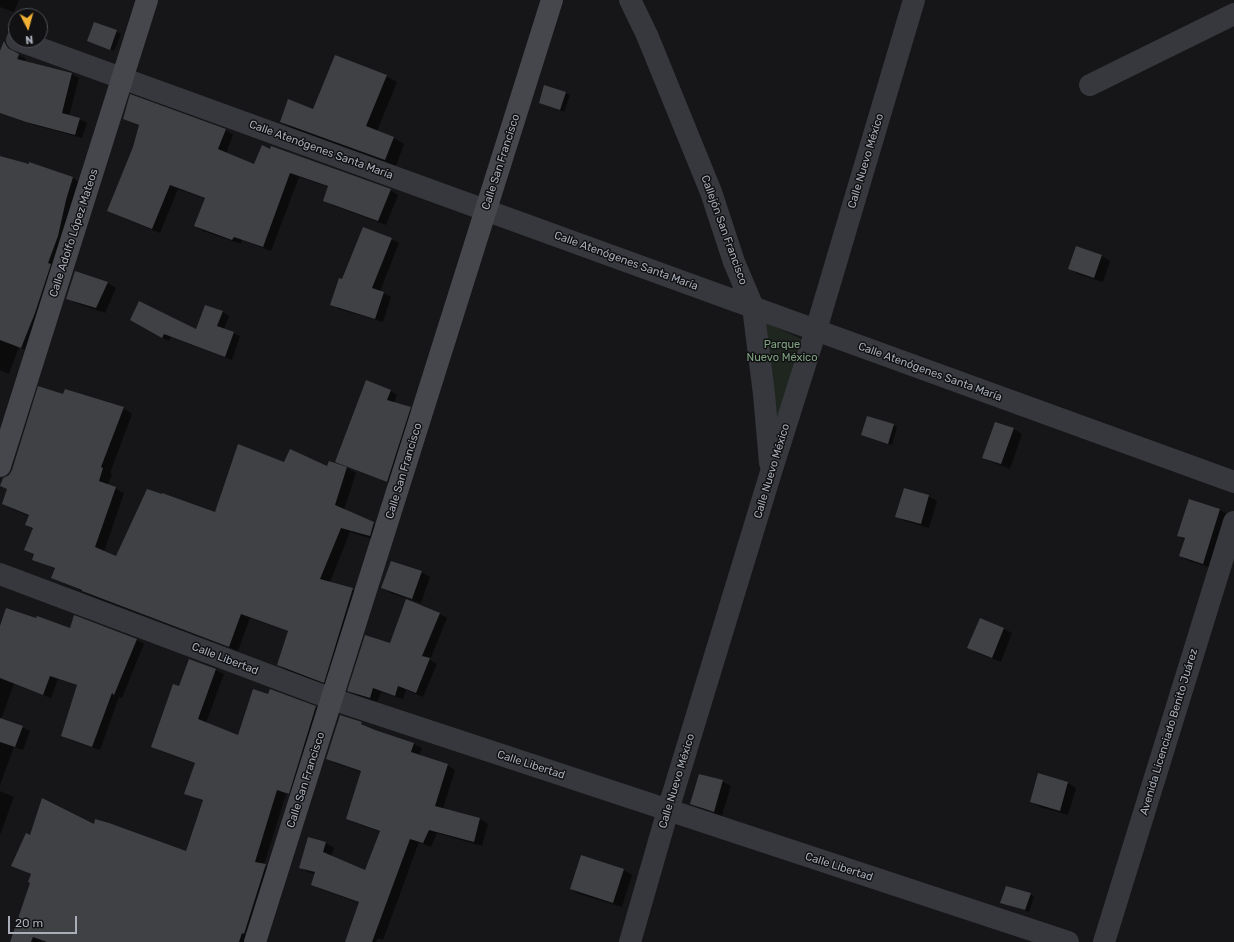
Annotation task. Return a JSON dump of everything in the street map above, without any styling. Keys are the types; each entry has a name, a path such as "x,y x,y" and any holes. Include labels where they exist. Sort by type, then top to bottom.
{"street":[{"name":"Calle Adolfo López Mateos","path":"0,466 147,0"},
{"name":"Calle San Francisco","path":"255,942 552,0"},
{"name":"Callejón San Francisco","path":"630,0 647,35 711,192 734,262 753,307 764,394 771,472"},
{"name":"Calle Nuevo México","path":"630,942 668,810 816,330 914,0"},
{"path":"1090,85 1234,14"},
{"name":"Calle Atenógenes Santa María","path":"39,48 1234,482"},
{"name":"Avenida Licenciado Benito Juárez","path":"1104,942 1234,522"},
{"name":"Calle Libertad","path":"0,574 332,699 1068,942"}],"green space":[{"name":"Parque Nuevo México","path":"760,320 806,341 773,456"}],"building":[{"path":"94,22 117,30 110,50 87,41"},
{"path":"4,41 8,48 19,54 17,59 72,73 62,113 80,118 75,135 26,122 0,113 0,51"},
{"path":"335,55 387,75 366,126 394,137 385,160 280,122 288,99 313,109"},
{"path":"544,85 566,92 560,110 539,103"},
{"path":"130,94 226,129 218,149 254,164 262,145 270,149 271,146 391,189 378,221 323,201 328,186 290,173 263,247 234,237 232,240 194,226 205,198 170,185 152,229 107,211 133,147 139,125 123,119"},
{"path":"0,156 29,164 29,162 73,177 58,236 48,263 51,264 35,313 21,348 0,340"},
{"path":"363,227 392,238 372,288 384,292 375,319 330,305 339,278 342,279"},
{"path":"1076,246 1102,255 1094,278 1068,269"},
{"path":"75,271 108,282 96,308 66,299"},
{"path":"139,301 196,329 205,305 223,311 217,326 234,332 225,357 164,334 162,338 130,320"},
{"path":"366,380 391,390 387,400 411,407 387,482 335,462"},
{"path":"38,386 63,394 65,389 124,407 101,467 103,468 99,481 116,487 95,547 116,556 147,489 215,512 238,444 284,462 290,449 327,466 329,461 347,467 335,505 374,522 370,536 341,528 320,579 353,588 324,683 277,665 288,631 241,614 229,647 51,578 55,568 32,560 34,554 24,550 33,528 25,525 29,515 2,504 7,489 0,486 3,478 9,475 12,470"},
{"path":"867,416 894,424 888,444 861,435"},
{"path":"995,422 1014,428 1001,464 982,458"},
{"path":"904,488 929,495 921,524 895,517"},
{"path":"1189,499 1220,509 1203,564 1179,556 1185,538 1177,536"},
{"path":"391,561 422,571 412,599 381,588"},
{"path":"406,599 440,613 422,656 430,658 416,693 398,686 395,696 373,688 370,698 347,691 365,635 390,643"},
{"path":"6,608 36,618 37,616 70,628 74,615 137,639 114,695 112,693 92,747 61,736 77,685 50,676 43,695 0,678 0,626"},
{"path":"980,618 1004,628 992,658 967,648"},
{"path":"189,659 216,669 198,719 238,735 253,689 268,694 270,689 316,706 289,794 277,790 255,862 266,864 244,934 242,933 239,942 47,942 33,937 31,942 10,942 30,883 28,882 31,874 11,866 26,833 30,835 42,798 94,824 95,819 109,823 186,851 203,800 184,794 195,763 151,747 173,684 179,686"},
{"path":"340,715 362,722 361,724 375,730 414,743 411,752 448,764 435,806 480,818 474,842 429,830 423,843 410,839 372,942 345,942 359,902 311,885 315,872 299,868 308,837 326,842 323,852 365,870 380,831 346,819 361,771 326,759"},
{"path":"0,718 23,726 15,747 0,742"},
{"path":"1038,773 1068,782 1060,811 1030,802"},
{"path":"699,774 723,780 714,812 690,804"},
{"path":"581,855 624,869 613,903 570,889"},
{"path":"1006,886 1031,893 1025,910 1000,903"}]}
